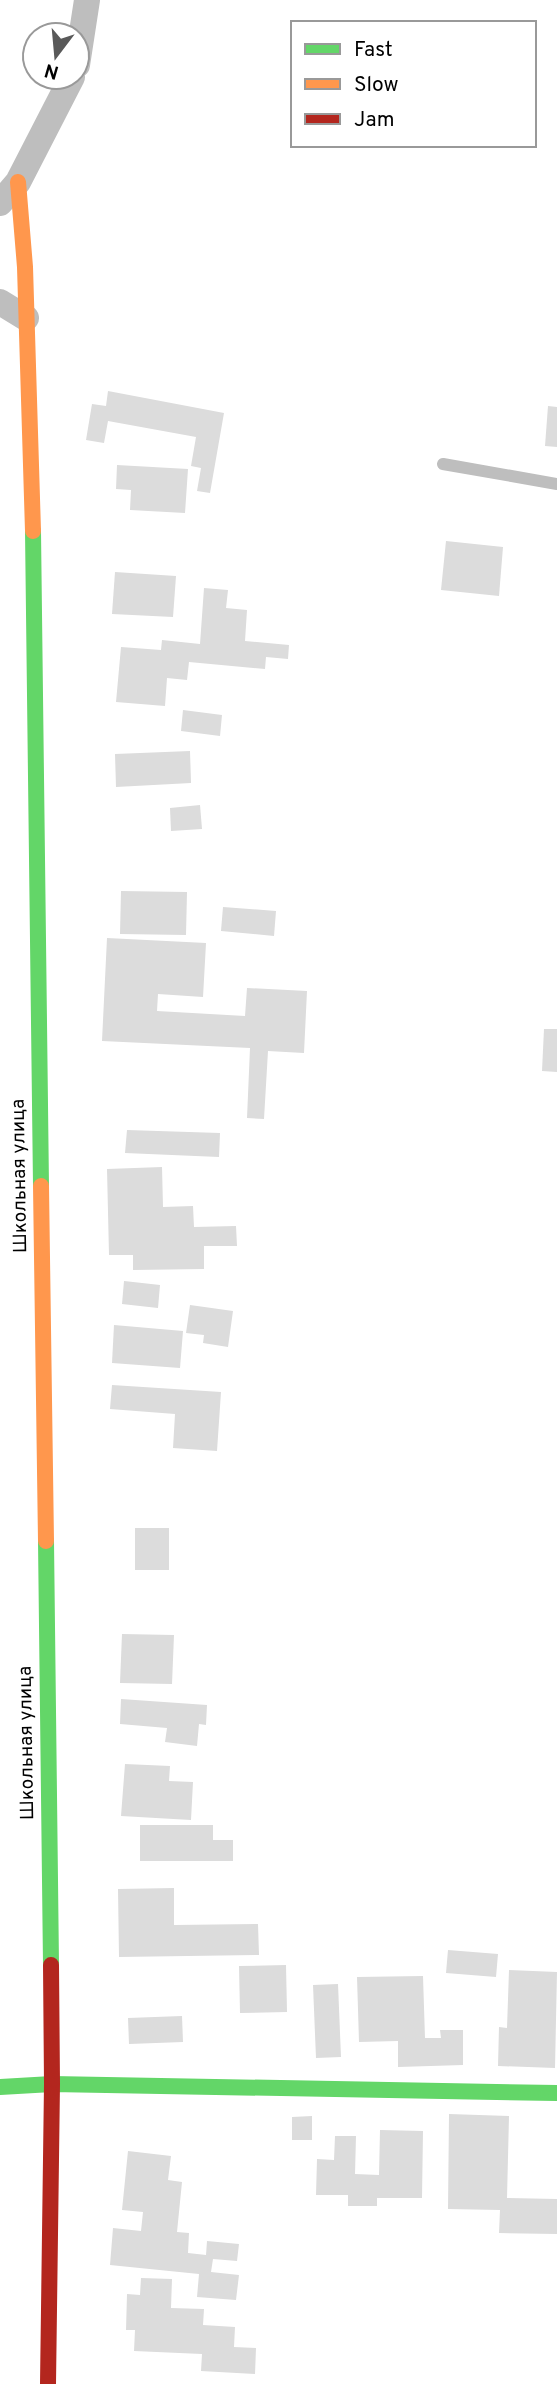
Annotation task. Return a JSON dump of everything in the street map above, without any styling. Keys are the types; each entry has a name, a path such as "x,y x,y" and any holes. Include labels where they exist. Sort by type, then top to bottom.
{"street":[{"path":"84,21 87,0"},
{"path":"0,203 9,177 63,91"},
{"name":"Школьная улица","path":"9,177 24,267 34,569 52,2084 48,2384"},
{"path":"0,302 26,318"},
{"path":"0,2087 52,2084 557,2093"}],"lane":[{"path":"443,464 557,484"}],"building":[{"path":"108,391 224,413 210,493 197,491 201,468 191,466 196,437 108,421 104,443 86,440 92,404 106,406"},
{"path":"548,406 557,407 557,447 545,446"},
{"path":"117,465 188,469 185,513 130,510 131,490 116,489"},
{"path":"446,541 503,547 499,596 441,590"},
{"path":"115,572 176,576 173,617 112,614"},
{"path":"204,588 228,590 226,608 247,610 245,641 289,645 288,659 266,657 265,669 189,662 187,680 167,678 165,706 116,702 121,647 161,650 162,640 200,644"},
{"path":"183,710 222,715 220,736 181,731"},
{"path":"190,751 191,783 116,787 115,754"},
{"path":"200,805 202,829 171,831 170,808"},
{"path":"121,891 187,892 186,935 120,934"},
{"path":"223,907 276,911 274,936 221,931"},
{"path":"107,938 206,943 203,997 158,994 157,1011 245,1016 247,988 307,991 304,1053 268,1051 264,1119 247,1118 250,1048 102,1041"},
{"path":"544,1029 557,1029 557,1072 542,1071"},
{"path":"127,1130 220,1133 219,1157 125,1153"},
{"path":"162,1167 163,1207 193,1206 194,1227 236,1226 237,1246 204,1246 204,1269 133,1270 133,1255 109,1255 107,1169"},
{"path":"124,1281 160,1285 158,1308 122,1304"},
{"path":"190,1305 233,1311 228,1347 203,1343 204,1335 186,1333"},
{"path":"114,1325 183,1331 180,1368 112,1363"},
{"path":"112,1385 221,1392 217,1451 173,1448 175,1414 110,1409"},
{"path":"135,1528 169,1528 169,1570 135,1570"},
{"path":"122,1634 174,1635 172,1684 120,1683"},
{"path":"121,1699 207,1705 206,1725 199,1724 197,1746 165,1742 167,1728 120,1724"},
{"path":"125,1764 170,1766 169,1781 193,1782 191,1820 121,1816"},
{"path":"140,1825 213,1825 213,1840 233,1840 233,1861 140,1861"},
{"path":"174,1888 174,1925 258,1924 259,1955 119,1957 118,1889"},
{"path":"448,1950 498,1954 496,1977 446,1973"},
{"path":"286,1965 287,2012 240,2013 239,1966"},
{"path":"509,1970 557,1972 555,2068 498,2066 499,2027 507,2028"},
{"path":"423,1976 425,2038 441,2038 440,2030 463,2030 463,2065 398,2067 398,2041 359,2042 357,1977"},
{"path":"338,1984 341,2057 316,2058 313,1985"},
{"path":"182,2016 183,2042 129,2044 128,2018"},
{"path":"449,2114 509,2116 507,2198 557,2199 557,2234 499,2233 500,2210 448,2209"},
{"path":"312,2116 312,2140 292,2140 292,2117"},
{"path":"380,2130 423,2131 422,2198 377,2198 377,2206 348,2206 348,2195 316,2195 317,2159 334,2160 335,2136 356,2136 355,2174 379,2175"},
{"path":"128,2151 171,2156 168,2180 182,2182 177,2232 189,2233 188,2253 206,2255 207,2241 239,2244 237,2261 213,2259 211,2272 239,2275 236,2300 197,2297 199,2274 110,2265 113,2228 141,2231 143,2212 122,2210"},
{"path":"141,2278 172,2279 171,2308 204,2309 203,2325 235,2327 234,2347 256,2348 255,2374 201,2371 202,2354 134,2351 135,2330 126,2330 127,2294 140,2295"}],"traffic: fast":[{"path":"33,531 41,1186"},
{"path":"46,1541 51,1965"},
{"path":"0,2087 52,2084 557,2093"}],"traffic: slow":[{"path":"18,182 25,267 33,531"},
{"path":"41,1186 46,1541"}],"traffic: jam":[{"path":"48,2384 51,1965"}]}
